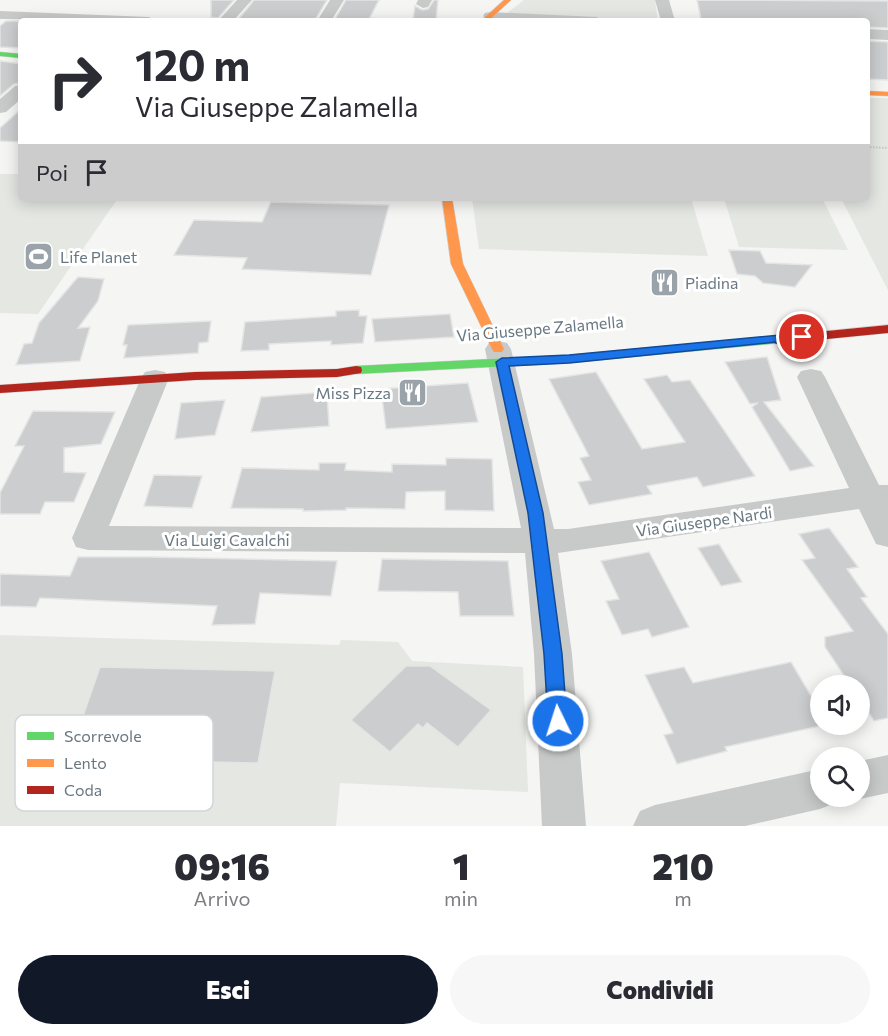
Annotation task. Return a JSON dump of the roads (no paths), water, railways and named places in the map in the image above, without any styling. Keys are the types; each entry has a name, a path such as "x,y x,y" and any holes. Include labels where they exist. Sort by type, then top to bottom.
{"street":[{"path":"1,16 14,0"},
{"path":"228,18 245,0"},
{"path":"326,18 337,0"},
{"path":"487,18 508,0"},
{"path":"662,0 667,18"},
{"path":"1,16 52,18"},
{"path":"870,34 888,35"},
{"path":"0,54 18,56"},
{"path":"0,108 18,93"},
{"path":"870,93 888,94"},
{"path":"447,201 457,264 507,359 536,513 553,654 564,826"},
{"name":"Via Giuseppe Zalamella","path":"195,376 298,363 569,359 888,328"},
{"path":"507,359 534,354 662,341 686,335"},
{"name":"Via Giuseppe Zalamella","path":"0,389 195,376 397,374 498,370 507,359"},
{"path":"810,377 878,496 888,535"},
{"name":"Via Luigi Cavalchi","path":"155,378 88,538 539,541"},
{"name":"Via Giuseppe Nardi","path":"539,541 568,541 878,496"},
{"path":"870,778 888,774"},
{"path":"655,826 810,791"}],"place":[{"name":"Life Planet","path":"39,256"},
{"name":"Piadina","path":"664,282"},
{"name":"Miss Pizza","path":"412,392"}]}
